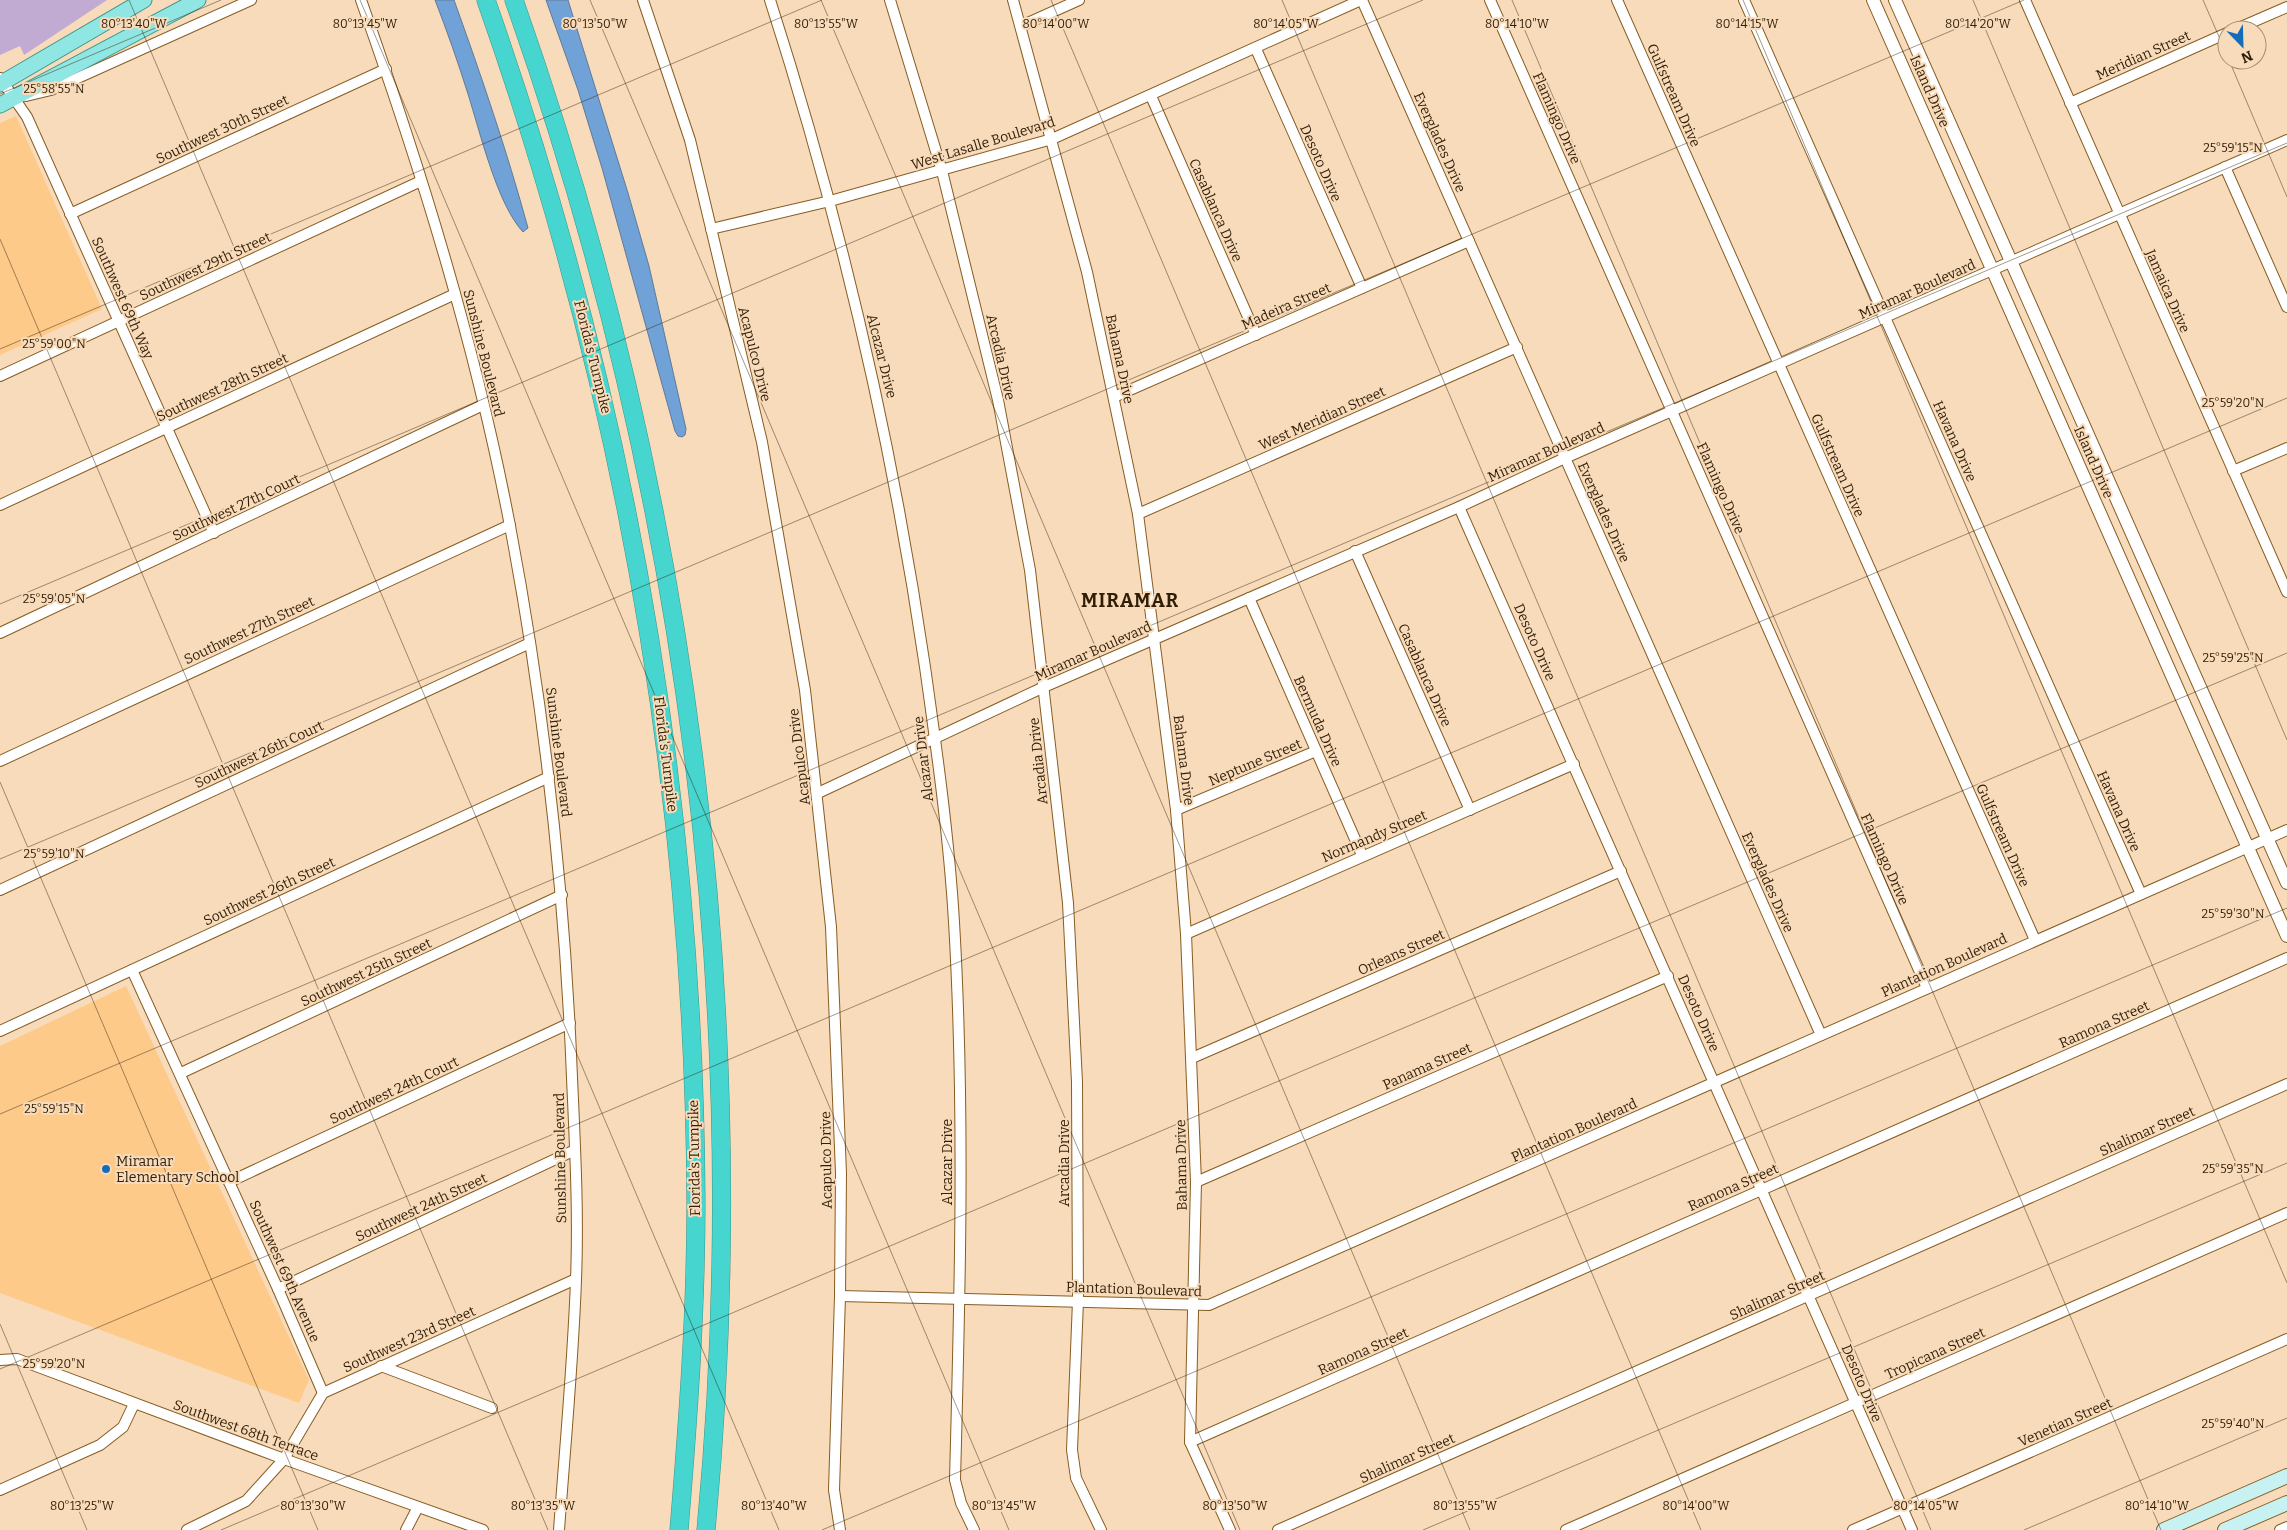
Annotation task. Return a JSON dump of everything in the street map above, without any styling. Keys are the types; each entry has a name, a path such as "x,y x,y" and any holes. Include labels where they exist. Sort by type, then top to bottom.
{"highway":[{"name":"Florida's Turnpike","path":"486,0 553,205 602,394 643,592 666,746 687,959 695,1148 690,1398 679,1530"},
{"name":"Florida's Turnpike","path":"514,0 572,177 617,342 657,522 692,734 704,843 714,968 721,1138 720,1306 706,1530"}],"main road":[{"path":"1,81 144,0"},
{"path":"0,105 198,0"},
{"path":"2164,1530 2287,1476"},
{"path":"2225,1530 2287,1503"}],"street":[{"path":"15,98 51,90 251,0"},
{"name":"Sunshine Boulevard","path":"361,0 386,69 421,180 455,294 483,405 510,524 530,643 549,776 562,895 575,1150 576,1279 559,1530"},
{"name":"Acapulco Drive","path":"643,0 690,140 762,442 805,690 818,793 831,928 841,1173 840,1296 834,1490 840,1530"},
{"name":"Alcazar Drive","path":"770,0 801,96 830,201 882,417 917,610 935,739 954,920 960,1100 960,1299 955,1480 961,1503 974,1530"},
{"name":"Arcadia Drive","path":"890,0 942,171 998,400 1030,570 1068,903 1077,1082 1078,1301 1072,1450 1076,1478 1101,1530"},
{"name":"Bahama Drive","path":"1013,0 1087,272 1138,514 1176,810 1186,934 1196,1182 1190,1442 1230,1530"},
{"path":"1021,26 1080,0"},
{"name":"West Lasalle Boulevard","path":"711,229 830,201 1052,139 1256,49 1361,0"},
{"name":"Everglades Drive","path":"1361,0 1517,347 1821,1035"},
{"name":"Flamingo Drive","path":"1490,0 1927,988"},
{"name":"Gulfstream Drive","path":"1618,0 2035,940"},
{"name":"Havana Drive","path":"1744,0 2141,894"},
{"name":"Island Drive","path":"1873,0 2287,936"},
{"name":"Island Drive","path":"1895,0 2287,883"},
{"name":"Jamaica Drive","path":"2026,0 2118,214 2233,471 2284,578 2287,592"},
{"path":"2256,20 2287,6"},
{"name":"Meridian Street","path":"2070,103 2217,37"},
{"name":"Desoto Drive","path":"1256,49 1362,288"},
{"name":"Southwest 30th Street","path":"70,214 386,69"},
{"name":"Southwest 69th Way","path":"1,81 27,117 214,533"},
{"name":"Casablanca Drive","path":"1151,96 1256,335"},
{"name":"Miramar Boulevard","path":"818,793 1044,687 1459,507 1565,458 2287,140"},
{"path":"2225,167 2287,307"},
{"name":"Southwest 29th Street","path":"0,376 421,180"},
{"name":"Madeira Street","path":"1114,397 1470,242"},
{"name":"Southwest 28th Street","path":"0,505 455,294"},
{"name":"West Meridian Street","path":"1138,514 1517,347"},
{"name":"Southwest 27th Court","path":"0,633 483,405"},
{"path":"2233,471 2287,448"},
{"name":"Desoto Drive","path":"1459,507 1912,1530"},
{"name":"Southwest 27th Street","path":"0,761 510,524"},
{"name":"Casablanca Drive","path":"1354,551 1470,810"},
{"name":"Bermuda Drive","path":"1249,598 1362,855"},
{"name":"Southwest 26th Court","path":"0,890 530,643"},
{"name":"Neptune Street","path":"1176,810 1316,751"},
{"name":"Normandy Street","path":"1186,934 1362,855 1574,764"},
{"name":"Southwest 26th Street","path":"0,1031 549,776"},
{"name":"Plantation Boulevard","path":"840,1296 1209,1305 2287,830"},
{"name":"Orleans Street","path":"1192,1058 1621,871"},
{"name":"Southwest 25th Street","path":"181,1073 562,895"},
{"name":"Ramona Street","path":"1190,1442 2287,958"},
{"name":"Southwest 69th Avenue","path":"132,970 181,1073 323,1393"},
{"name":"Panama Street","path":"1196,1182 1668,976"},
{"name":"Southwest 24th Court","path":"229,1182 570,1023"},
{"name":"Shalimar Street","path":"1278,1530 2287,1084"},
{"name":"Southwest 24th Street","path":"278,1289 575,1150"},
{"name":"Tropicana Street","path":"1566,1530 2287,1212"},
{"name":"Southwest 23rd Street","path":"323,1393 576,1279"},
{"name":"Venetian Street","path":"1853,1530 2287,1339"},
{"name":"Southwest 68th Terrace","path":"0,1360 17,1359 134,1404 483,1530"},
{"path":"381,1366 492,1408"},
{"path":"187,1530 246,1502 284,1459 323,1393"},
{"path":"0,1490 100,1444 123,1427 134,1404"},
{"path":"406,1530 418,1507"},
{"path":"2280,1530 2287,1527"}],"shaded area":[{"path":"0,0 107,0 24,55 20,46 0,55"},
{"path":"16,116 102,309 0,355 0,123"},
{"name":"Miramar Elementary School","path":"126,986 309,1380 299,1403 0,1293 0,1046"}],"water":[{"path":"435,0 454,0 511,170 528,228 523,232 514,220 497,186 460,70"},
{"path":"546,0 568,0 649,266 686,429 685,435 682,437 678,436 675,431 602,168 578,90"}],"place":[{"name":"Miramar Elementary School","path":"106,1169"}],"district":[{"name":"MIRAMAR","path":"1130,600"}]}
